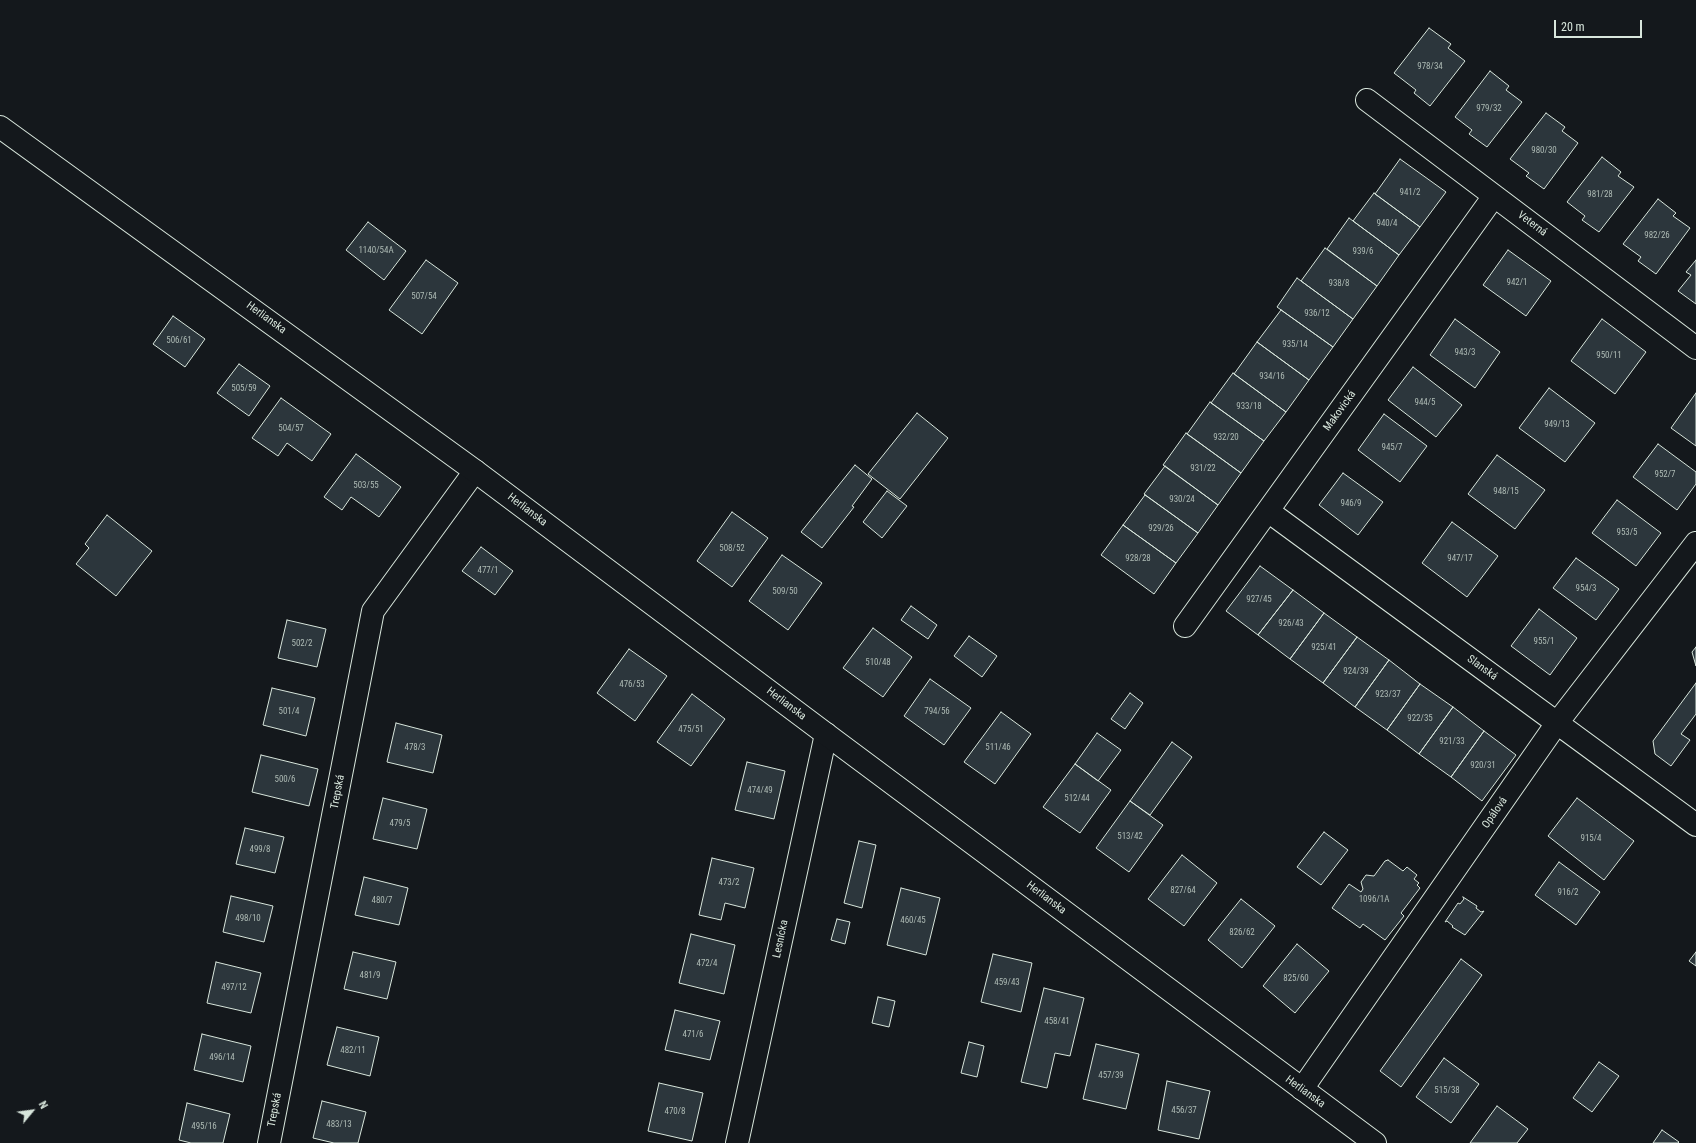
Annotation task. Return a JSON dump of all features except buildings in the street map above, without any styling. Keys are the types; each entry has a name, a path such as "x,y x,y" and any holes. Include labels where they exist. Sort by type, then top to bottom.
{"street":[{"name":"Veterná","path":"1368,100 1696,348"},
{"name":"Herlianska","path":"0,127 196,267 475,471 1375,1143"},
{"name":"Makovická","path":"1185,626 1494,196"},
{"name":"Trepská","path":"269,1143 374,611 475,471"},
{"name":"Slanská","path":"1268,511 1696,825"},
{"name":"Opálová","path":"1302,1089 1557,723 1696,542"},
{"name":"Lesnícka","path":"737,1143 826,734"}]}
